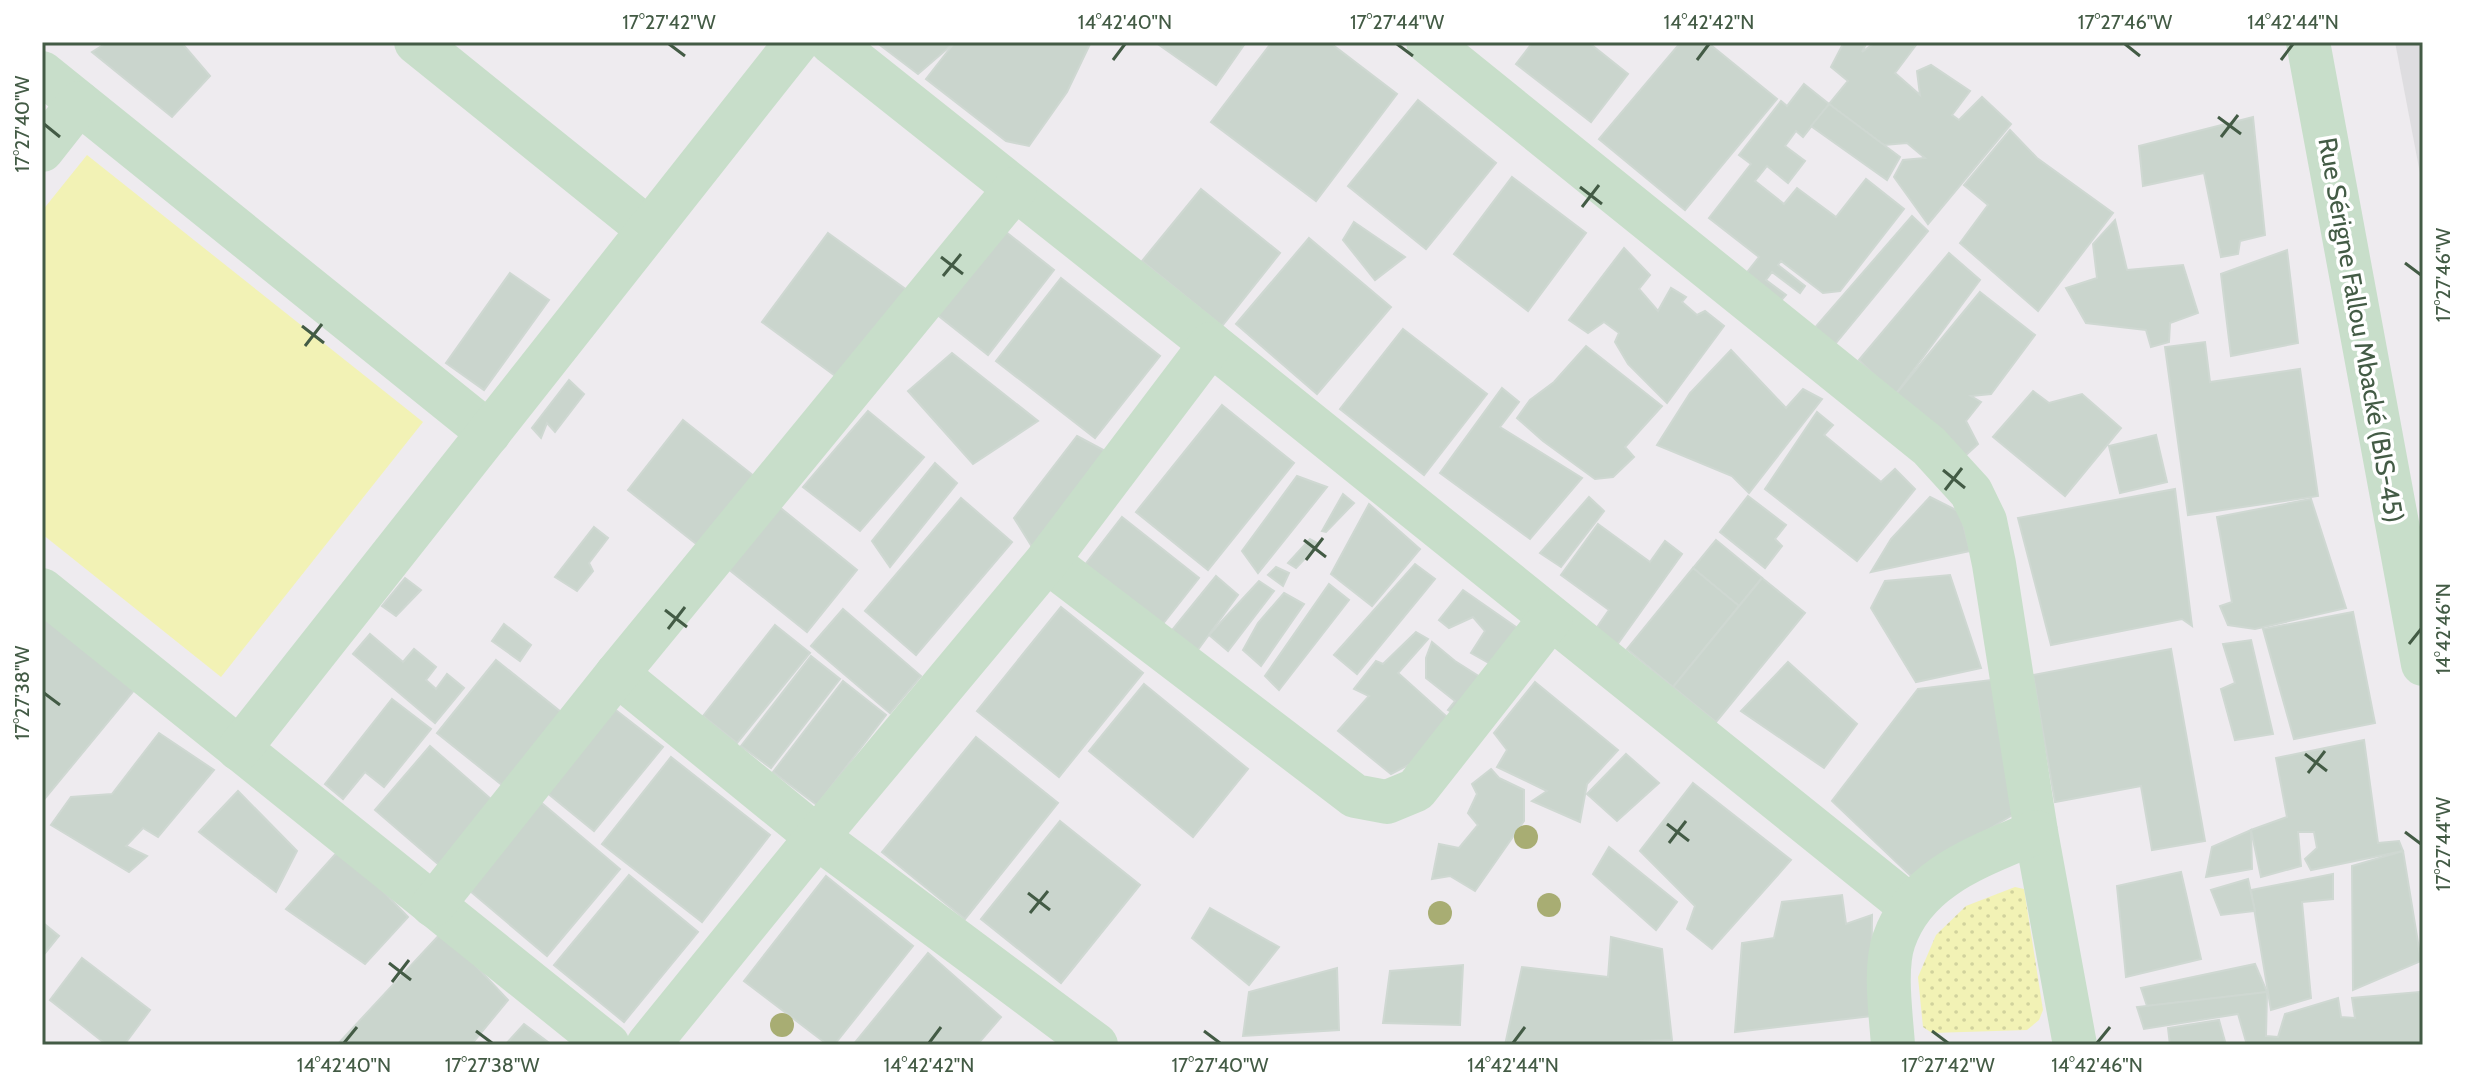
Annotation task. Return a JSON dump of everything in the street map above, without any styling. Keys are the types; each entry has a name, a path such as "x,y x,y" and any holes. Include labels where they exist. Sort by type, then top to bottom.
{"street":[{"path":"416,42 648,229"},
{"path":"239,749 797,42"},
{"path":"831,42 1911,907"},
{"path":"1428,42 1929,446 1971,492 1985,521 1994,564 2036,832 2075,1045"},
{"name":"Rue Sérigne Fallou Mbacké (BIS-45)","path":"2308,42 2423,664"},
{"path":"42,73 489,433"},
{"path":"42,150 79,103"},
{"path":"433,905 617,674 1015,189"},
{"path":"648,1045 1047,561 1211,344"},
{"path":"1047,561 1355,796 1387,802 1416,790 1551,618"},
{"path":"42,590 608,1045"},
{"path":"617,674 817,837 1096,1045"},
{"path":"1893,1045 1890,980 1893,941 1911,907 1934,882 1960,864 2036,832"}],"shaded area":[{"path":"2395,42 2423,42 2423,189"}],"green space":[{"path":"87,155 423,422 221,677 42,534 42,211"},
{"path":"2015,887 2024,889 2043,1010 2039,1020 2027,1030 1932,1033 1923,1027 1918,977 1936,935 1966,906"}],"building":[{"path":"108,42 181,42 210,76 172,117 92,52"},
{"path":"876,42 955,42 918,74"},
{"path":"955,42 1091,42 1067,92 1029,146 1006,141 926,79"},
{"path":"1155,42 1246,42 1216,85"},
{"path":"1272,42 1329,42 1397,94 1316,201 1211,122"},
{"path":"1533,42 1588,42 1628,74 1591,122 1516,64"},
{"path":"1681,42 1707,42 1777,99 1685,210 1599,139"},
{"path":"1844,42 1867,42 1862,52 1876,42 1912,42 1916,45 1895,73 1920,95 1917,71 1931,65 1970,91 1952,115 1959,120 1982,97 2011,124 1928,224 1894,177 1903,160 1925,158 1907,143 1884,145 1829,104 1848,81 1831,67"},
{"path":"1804,84 1829,104 1803,137 1796,131 1785,146 1805,161 1788,183 1767,166 1755,181 1784,204 1797,188 1836,217 1866,179 1904,209 1840,291 1823,293 1781,261 1778,265 1805,286 1800,293 1772,272 1766,280 1786,295 1779,303 1744,276 1759,257 1709,218 1751,164 1739,155 1781,101 1787,106"},
{"path":"1418,100 1496,163 1426,249 1348,186"},
{"path":"1829,104 1900,157 1887,180 1811,126"},
{"path":"2253,117 2265,235 2240,241 2238,254 2221,257 2204,173 2143,186 2139,146"},
{"path":"2010,130 2037,158 2113,213 2038,311 1960,243 1988,205 1964,185"},
{"path":"1512,177 1586,233 1528,311 1454,254"},
{"path":"1201,189 1280,253 1222,326 1142,261"},
{"path":"1912,216 1928,231 1831,349 1813,330"},
{"path":"2115,220 2127,270 2183,265 2198,313 2170,323 2169,342 2151,347 2146,330 2086,323 2066,288 2097,278 2093,244"},
{"path":"1354,222 1405,257 1375,280 1343,240"},
{"path":"1001,228 1054,270 988,355 935,313"},
{"path":"828,233 911,293 845,383 762,322"},
{"path":"1309,238 1391,307 1317,394 1236,324"},
{"path":"1624,248 1650,275 1639,289 1658,311 1671,288 1686,297 1682,302 1697,315 1705,311 1724,326 1667,403 1628,364 1615,342 1619,333 1604,322 1588,333 1569,320"},
{"path":"2287,250 2298,343 2231,356 2221,274"},
{"path":"1949,253 1980,280 1895,395 1859,360"},
{"path":"510,273 549,300 484,390 446,363"},
{"path":"1061,278 1160,356 1095,438 996,361"},
{"path":"1980,292 2035,335 1991,394 1971,396 1981,402 1966,421 1978,444 1964,457 1895,395"},
{"path":"1403,329 1487,394 1424,475 1340,409"},
{"path":"2205,342 2210,382 2300,369 2318,496 2188,515 2165,347"},
{"path":"1586,346 1662,406 1625,447 1634,457 1613,477 1595,479 1517,418 1530,400 1554,382"},
{"path":"1731,350 1786,408 1803,389 1822,399 1749,493 1732,476 1657,445 1690,393"},
{"path":"952,353 1038,421 973,464 908,391"},
{"path":"569,380 584,394 555,432 547,423 541,438 532,428"},
{"path":"1502,388 1519,402 1500,427 1582,478 1530,539 1440,473"},
{"path":"2033,391 2049,403 2082,394 2121,428 2065,496 1993,437"},
{"path":"1222,405 1294,463 1208,570 1136,512"},
{"path":"868,411 924,457 860,531 803,487"},
{"path":"1817,412 1833,425 1824,435 1881,482 1895,469 1915,489 1857,561 1765,489"},
{"path":"683,420 764,484 709,554 628,490"},
{"path":"2156,435 2167,482 2120,493 2109,446"},
{"path":"1077,436 1113,455 1034,550 1014,518"},
{"path":"935,463 957,483 890,567 872,541"},
{"path":"1297,476 1327,487 1258,573 1242,551"},
{"path":"2175,489 2192,626 2182,619 2051,645 2018,518"},
{"path":"1343,494 1354,503 1326,532 1322,531"},
{"path":"1748,496 1786,525 1775,539 1782,546 1765,568 1720,532"},
{"path":"1589,497 1604,511 1561,567 1540,553"},
{"path":"1930,497 1960,512 1970,551 1871,572 1891,539"},
{"path":"961,498 1012,542 916,655 865,611"},
{"path":"2311,499 2346,608 2255,629 2228,625 2220,606 2232,602 2217,517"},
{"path":"772,501 857,570 807,632 722,564"},
{"path":"1369,504 1420,549 1372,606 1331,574"},
{"path":"1122,517 1199,578 1154,635 1077,575"},
{"path":"1598,524 1650,562 1665,541 1682,554 1614,649 1593,633 1609,610 1561,575"},
{"path":"594,527 608,538 589,563 593,571 577,591 555,577"},
{"path":"1310,539 1319,544 1296,568 1288,563"},
{"path":"1716,540 1762,578 1739,606 1693,568"},
{"path":"1415,564 1435,579 1357,674 1334,655"},
{"path":"1276,567 1289,573 1283,586 1268,575"},
{"path":"1693,568 1739,606 1673,687 1627,649"},
{"path":"1950,575 1981,668 1916,682 1871,608 1885,581"},
{"path":"1216,576 1238,595 1191,659 1164,640"},
{"path":"405,578 421,590 396,616 382,606"},
{"path":"1762,578 1805,613 1716,722 1673,687"},
{"path":"1259,581 1274,591 1228,651 1209,635"},
{"path":"1329,584 1349,600 1279,690 1265,676"},
{"path":"1463,590 1526,634 1501,670 1471,653 1485,631 1473,617 1449,628 1439,620"},
{"path":"1284,593 1304,604 1261,666 1243,650 1258,623"},
{"path":"1061,607 1143,673 1059,777 977,711"},
{"path":"843,609 921,676 890,713 811,646"},
{"path":"2353,612 2375,723 2294,739 2263,629"},
{"path":"47,614 136,688 42,802 42,621"},
{"path":"504,624 531,645 520,661 492,641"},
{"path":"775,625 810,653 737,743 703,716"},
{"path":"1416,632 1428,639 1398,673 1457,726 1441,748 1391,774 1338,731 1369,696 1354,689 1376,661 1383,664"},
{"path":"370,634 403,662 414,649 436,667 426,680 436,689 447,674 464,688 435,723 353,654"},
{"path":"2251,640 2273,734 2235,740 2221,689 2235,683 2223,644"},
{"path":"1432,642 1491,684 1462,718 1448,710 1455,701 1426,678 1426,658"},
{"path":"2171,649 2205,841 2152,850 2141,786 2055,802 2033,675"},
{"path":"811,656 840,679 771,768 741,746"},
{"path":"496,660 571,720 513,794 437,733"},
{"path":"1788,662 1857,724 1824,768 1741,711"},
{"path":"1999,679 2019,811 1911,876 1832,801 1918,689"},
{"path":"843,681 886,715 817,805 773,772"},
{"path":"1535,682 1618,750 1587,784 1580,822 1532,801 1547,791 1497,767 1507,750 1494,733"},
{"path":"1144,684 1248,769 1193,837 1089,751"},
{"path":"392,699 431,729 384,787 365,772 343,799 325,784"},
{"path":"608,704 663,747 594,831 540,787"},
{"path":"159,733 214,770 158,837 143,828 126,846 147,856 129,872 51,825 71,797 112,794"},
{"path":"976,737 1058,803 965,919 882,852"},
{"path":"2364,740 2378,843 2399,841 2403,851 2311,870 2305,859 2317,848 2314,832 2298,832 2301,866 2261,877 2251,830 2287,817 2276,758"},
{"path":"430,746 499,806 445,870 375,810"},
{"path":"1626,754 1659,783 1617,821 1587,794"},
{"path":"671,757 770,835 702,922 602,844"},
{"path":"1491,769 1499,778 1524,790 1524,821 1475,891 1450,876 1432,879 1439,844 1459,848 1478,825 1468,813 1477,794 1472,784"},
{"path":"1693,783 1791,860 1712,949 1687,929 1695,906 1640,851"},
{"path":"238,791 297,851 276,892 199,832"},
{"path":"537,799 620,869 547,956 464,886"},
{"path":"1060,821 1140,885 1061,983 981,919"},
{"path":"2251,830 2252,869 2206,877 2212,847"},
{"path":"1609,847 1677,902 1656,930 1593,874"},
{"path":"341,848 408,917 365,964 286,909"},
{"path":"2403,851 2421,961 2353,990 2352,866"},
{"path":"2181,872 2201,959 2126,977 2117,886"},
{"path":"2333,874 2333,899 2302,902 2311,998 2271,1010 2251,890"},
{"path":"629,875 698,932 624,1022 554,965"},
{"path":"826,876 913,946 834,1045 828,1045 744,981"},
{"path":"2248,879 2255,911 2221,915 2211,890"},
{"path":"1842,895 1846,924 1872,915 1871,1016 1735,1032 1742,943 1774,938 1782,902"},
{"path":"1210,908 1279,947 1249,985 1192,938"},
{"path":"42,922 59,936 42,957"},
{"path":"443,931 508,1000 471,1045 337,1045"},
{"path":"1611,937 1662,949 1672,1040 1505,1045 1522,967 1608,977"},
{"path":"928,953 1001,1017 977,1045 853,1045"},
{"path":"82,958 150,1010 124,1045 107,1045 50,1000"},
{"path":"2255,964 2267,992 2147,1006 2141,988"},
{"path":"1463,965 1460,1025 1383,1023 1390,971"},
{"path":"1337,968 1339,1030 1243,1036 1249,992"},
{"path":"2267,992 2266,1036 2278,1037 2285,1014 2338,998 2341,1017 2355,1018 2352,998 2419,992 2423,1010 2423,1045 2247,1045 2238,1014 2144,1029 2137,1007"},
{"path":"2219,1020 2226,1045 2170,1045 2168,1028"},
{"path":"524,1024 552,1045 505,1045"}]}
